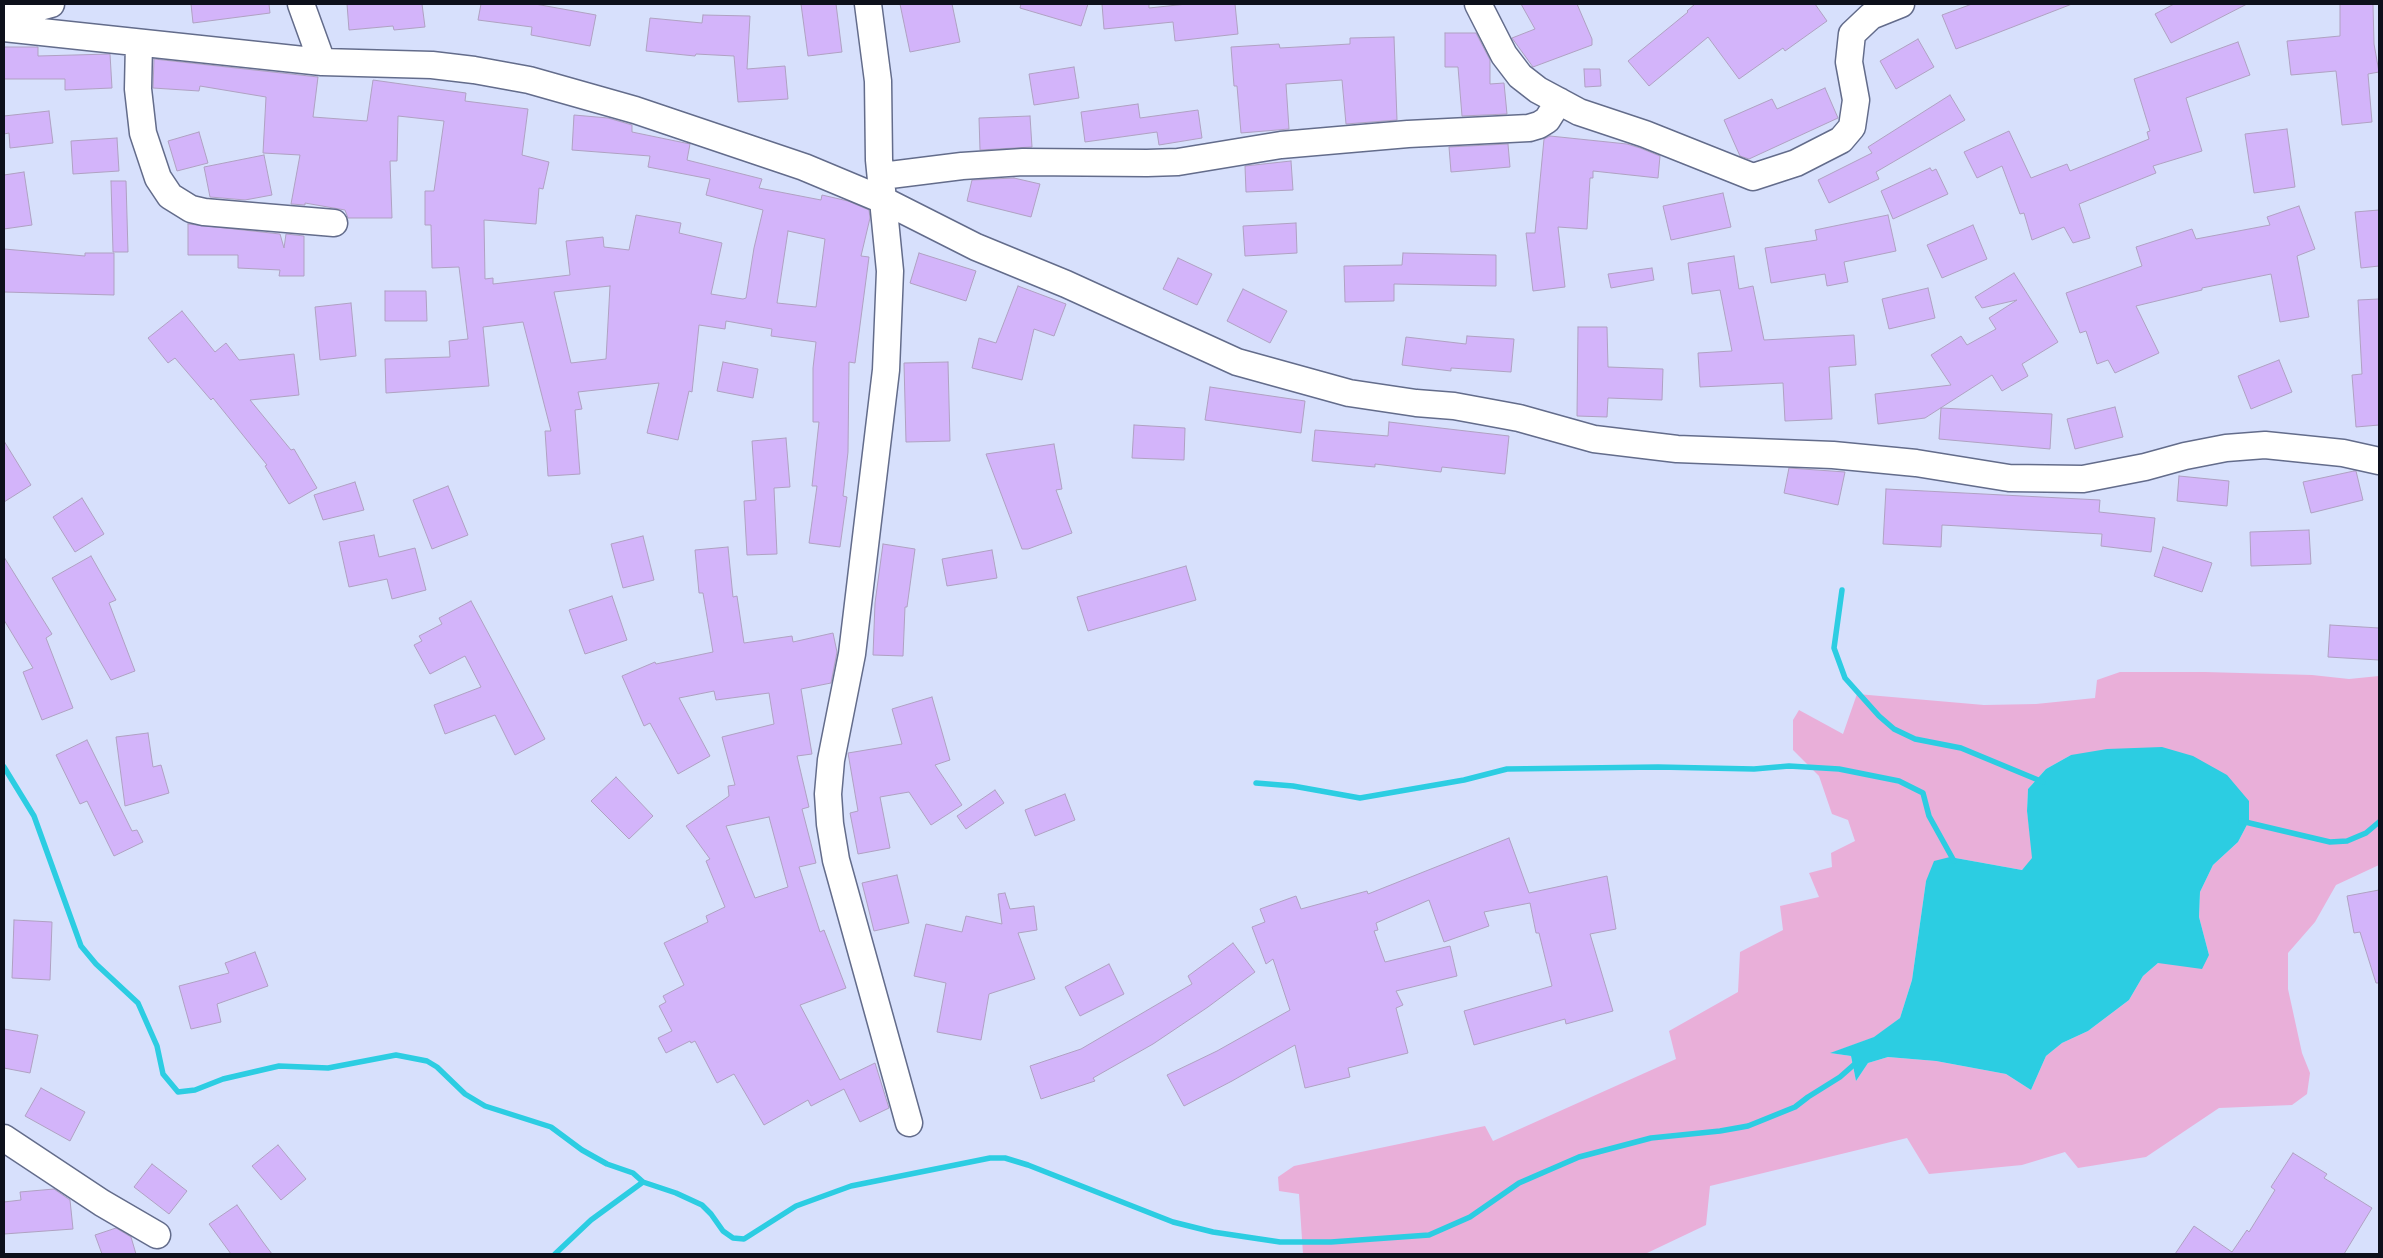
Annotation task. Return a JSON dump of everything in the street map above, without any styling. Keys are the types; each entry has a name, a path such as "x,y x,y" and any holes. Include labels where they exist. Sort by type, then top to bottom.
{"street":[{"path":"4,17 51,4"},
{"path":"301,4 322,62"},
{"path":"868,4 878,80 879,160 890,271 886,370 852,654 830,760 828,794 830,824 836,860 909,1123"},
{"path":"1478,4 1504,55 1520,76 1538,90 1579,112 1645,134 1753,177 1796,163 1841,140 1852,127 1856,100 1849,62 1852,34 1871,16 1901,4"},
{"path":"4,28 322,62 432,65 529,80 635,110 804,167 882,188 976,247 1066,284 1237,362 1349,394 1454,406 1500,414 1594,439 1677,449 1833,455 1916,463 2009,478 2054,480 2083,479 2145,468 2210,451 2265,445 2335,452 2379,461"},
{"path":"139,43 138,89 143,133 158,178 170,196 191,210 334,223"},
{"path":"882,188 962,166 1024,162 1178,162 1281,145 1408,134 1522,129 1539,125 1547,120 1559,101"},
{"path":"4,1138 102,1203 157,1236"}],"shaded area":[{"path":"2120,672 2312,675 2349,679 2379,676 2379,865 2336,885 2315,922 2288,953 2288,989 2302,1053 2310,1073 2307,1094 2292,1105 2219,1108 2146,1157 2078,1168 2065,1152 2022,1165 1929,1174 1907,1138 1710,1186 1706,1225 1645,1254 1303,1254 1299,1194 1279,1191 1278,1177 1294,1166 1485,1126 1493,1141 1676,1059 1669,1031 1738,992 1740,952 1783,930 1780,906 1819,897 1809,873 1832,867 1831,853 1855,841 1848,820 1832,814 1819,776 1793,750 1793,720 1799,710 1843,734 1857,694 1984,705 2036,704 2095,698 2097,680","holes":["2071,755 2249,821 2238,842 2213,865 2200,892 2199,917 2209,955 2158,963 2143,976 2129,1000 2088,1031 2062,1043 2046,1056 2031,1090 2006,1074 1936,1061 1888,1057 1868,1063 1856,1081 1851,1056 1831,1053 1875,1037 1900,1018 1912,980 1926,881 1950,857 2022,870 2033,858 2027,811 2028,789 2046,769"]}],"water":[{"path":"2162,747 2193,756 2227,775 2249,801 2249,821 2238,842 2213,865 2200,892 2199,917 2209,955 2202,969 2158,963 2143,976 2129,1000 2088,1031 2062,1043 2046,1056 2031,1090 2006,1074 1936,1061 1888,1057 1868,1063 1856,1081 1851,1056 1830,1053 1874,1037 1900,1018 1912,980 1926,881 1934,861 1950,857 2022,870 2032,858 2027,811 2028,789 2046,769 2071,755 2107,749"}],"building":[{"path":"191,4 269,4 270,13 193,23"},
{"path":"347,4 422,4 425,27 394,30 393,26 349,30"},
{"path":"481,4 535,4 596,15 590,46 531,35 532,27 478,20"},
{"path":"801,4 836,4 842,52 808,56"},
{"path":"900,4 952,4 960,42 910,52"},
{"path":"1021,4 1088,4 1081,26 1020,8"},
{"path":"1102,4 1149,4 1149,8 1187,4 1235,4 1238,34 1175,41 1173,22 1104,29"},
{"path":"1521,4 1577,4 1592,39 1592,45 1533,67 1512,38 1535,29"},
{"path":"1695,4 1815,4 1827,21 1785,51 1783,48 1739,79 1708,37 1649,86 1628,61 1688,12"},
{"path":"1972,4 2072,4 1956,49 1942,15"},
{"path":"2174,4 2247,4 2171,43 2155,14"},
{"path":"2340,4 2373,4 2374,44 2379,72 2368,74 2372,122 2342,125 2336,71 2291,75 2287,41 2340,36"},
{"path":"703,15 750,16 747,69 785,66 788,99 738,102 734,56 696,54 695,56 646,51 650,18 702,23"},
{"path":"1445,33 1476,33 1490,60 1490,84 1504,83 1507,114 1462,116 1458,67 1445,67"},
{"path":"1394,37 1397,120 1346,124 1342,80 1286,84 1289,129 1241,133 1237,86 1234,86 1231,47 1279,44 1280,48 1350,44 1350,38"},
{"path":"1918,39 1934,67 1896,89 1880,61"},
{"path":"2238,42 2250,75 2186,98 2202,151 2153,166 2156,173 2079,204 2090,238 2073,243 2064,227 2032,240 2024,213 2020,214 2002,166 1977,178 1964,152 2009,131 2031,178 2067,164 2070,171 2149,139 2147,132 2150,131 2134,79"},
{"path":"4,47 38,47 38,56 110,54 112,88 65,90 65,79 4,79"},
{"path":"154,59 318,77 313,117 367,121 373,80 466,93 465,101 528,109 522,155 549,162 543,189 539,188 536,224 484,220 485,279 493,278 493,284 570,275 566,241 603,237 604,247 629,250 636,215 681,223 679,233 722,243 711,294 746,298 754,248 763,210 706,195 710,179 648,167 650,156 572,150 574,115 608,118 632,125 632,132 690,144 687,160 762,179 759,188 821,200 822,195 848,201 869,210 870,218 861,256 869,257 855,363 849,362 848,452 843,496 847,497 840,547 809,543 817,486 812,486 819,422 813,422 813,368 816,342 771,336 772,329 726,321 725,329 699,325 692,392 689,391 678,440 647,433 659,383 578,392 582,409 575,410 580,474 548,476 545,431 551,431 523,322 483,327 489,386 386,393 385,359 450,357 449,341 468,339 459,267 432,268 431,225 425,225 425,191 434,191 444,121 398,116 397,161 390,161 392,218 348,218 345,210 305,203 305,205 291,204 300,155 263,153 266,97 200,86 199,91 153,88","holes":["788,231 825,239 816,307 777,303","610,286 606,359 571,363 554,292"]},
{"path":"1074,67 1079,98 1034,105 1029,74"},
{"path":"1584,69 1600,69 1601,86 1585,87"},
{"path":"1825,88 1838,118 1749,159 1740,156 1724,120 1772,99 1777,109"},
{"path":"1950,95 1965,120 1876,172 1879,179 1829,203 1818,180 1872,153 1868,147"},
{"path":"1138,104 1140,118 1198,110 1202,138 1159,145 1157,132 1085,142 1081,112"},
{"path":"49,111 53,143 10,148 9,133 4,134 4,116"},
{"path":"1030,116 1032,147 980,150 979,118"},
{"path":"2287,129 2295,187 2254,193 2245,134"},
{"path":"199,132 208,163 177,171 168,141"},
{"path":"1550,136 1627,144 1640,148 1660,156 1658,178 1593,171 1593,178 1590,178 1587,229 1558,227 1565,287 1533,291 1526,233 1535,233 1544,139"},
{"path":"117,138 119,171 73,174 71,141"},
{"path":"1508,144 1510,167 1451,172 1449,147"},
{"path":"264,155 272,195 245,200 210,197 204,167"},
{"path":"1291,161 1293,190 1246,192 1245,166"},
{"path":"1930,168 1932,171 1936,169 1948,194 1893,219 1881,191"},
{"path":"24,172 32,225 4,229 4,175"},
{"path":"1014,178 1040,184 1031,217 967,201 972,180"},
{"path":"111,181 126,181 128,252 113,252"},
{"path":"1723,193 1731,227 1671,240 1663,206"},
{"path":"2299,206 2315,249 2297,256 2309,317 2280,322 2271,274 2202,288 2202,290 2136,306 2159,353 2115,373 2108,360 2097,364 2086,331 2080,333 2066,293 2142,266 2136,247 2192,229 2196,239 2270,225 2267,217"},
{"path":"2379,210 2379,266 2361,268 2355,212"},
{"path":"1888,215 1896,251 1844,262 1848,282 1827,286 1825,274 1771,283 1765,248 1817,240 1815,230"},
{"path":"1296,223 1297,253 1245,256 1243,226"},
{"path":"188,224 280,234 284,248 286,234 304,236 304,276 279,276 280,270 238,268 238,255 188,255"},
{"path":"1973,225 1987,259 1942,278 1927,245"},
{"path":"4,249 85,256 85,253 114,253 114,295 4,292"},
{"path":"919,253 976,271 966,301 910,283"},
{"path":"1403,253 1496,255 1496,286 1394,284 1394,301 1345,302 1344,266 1402,265"},
{"path":"1734,256 1739,289 1753,286 1764,340 1854,335 1856,365 1829,367 1832,419 1785,421 1783,383 1700,387 1698,353 1732,351 1720,290 1692,294 1688,263"},
{"path":"1178,258 1212,274 1197,305 1163,289"},
{"path":"1652,268 1654,280 1611,288 1608,274"},
{"path":"2014,273 2058,342 2022,364 2028,376 2002,391 1992,375 1925,418 1878,424 1875,394 1951,385 1931,355 1961,336 1967,345 1996,329 1989,318 2017,300 1982,308 1975,297"},
{"path":"1018,286 1066,304 1054,336 1034,329 1022,380 972,368 979,338 996,343"},
{"path":"1928,288 1935,318 1889,329 1882,299"},
{"path":"1243,289 1287,311 1270,343 1227,321"},
{"path":"385,291 426,291 427,321 385,321"},
{"path":"2379,299 2379,425 2356,427 2352,375 2362,374 2358,300"},
{"path":"351,303 356,356 320,360 315,307"},
{"path":"182,311 215,352 226,343 239,360 294,354 299,395 250,400 291,450 294,449 317,488 289,504 265,466 267,465 213,398 211,400 175,358 168,363 148,338"},
{"path":"1578,327 1607,327 1608,367 1663,369 1662,400 1608,398 1607,417 1577,416"},
{"path":"1467,336 1514,339 1511,372 1451,368 1451,371 1402,365 1406,337 1466,344"},
{"path":"2279,360 2292,392 2251,409 2238,376"},
{"path":"723,362 758,369 753,398 717,391"},
{"path":"948,362 950,441 906,442 904,363"},
{"path":"1210,387 1305,401 1301,433 1205,420"},
{"path":"2115,407 2123,437 2075,449 2067,419"},
{"path":"1941,408 2052,414 2050,449 1939,439"},
{"path":"1389,422 1509,436 1505,474 1442,467 1441,472 1375,464 1375,467 1312,461 1315,430 1388,436"},
{"path":"1134,425 1185,428 1184,460 1132,458"},
{"path":"786,438 790,487 774,488 777,554 747,555 744,501 756,500 752,441"},
{"path":"4,441 31,485 4,502"},
{"path":"1054,444 1062,489 1056,490 1072,533 1028,549 1022,549 986,454"},
{"path":"1789,468 1845,472 1838,505 1784,493"},
{"path":"2356,471 2363,500 2311,513 2303,482"},
{"path":"2179,476 2229,481 2227,506 2177,501"},
{"path":"355,482 364,510 323,520 314,495"},
{"path":"448,486 468,535 432,549 413,500"},
{"path":"1886,489 2100,500 2099,512 2155,518 2151,552 2101,546 2102,534 1942,525 1941,547 1883,544"},
{"path":"82,498 104,534 75,552 53,517"},
{"path":"2309,530 2311,564 2251,566 2250,532"},
{"path":"374,535 379,557 415,548 426,590 392,599 387,579 349,587 339,542"},
{"path":"643,536 654,580 623,588 611,544"},
{"path":"883,544 915,549 907,607 905,607 903,656 873,655 875,603"},
{"path":"728,547 733,597 737,596 744,643 792,636 793,642 833,633 837,652 831,683 801,689 812,754 797,756 809,807 802,809 816,863 799,867 820,932 824,930 846,988 800,1005 840,1080 875,1063 889,1108 860,1122 844,1089 811,1106 808,1100 764,1125 734,1074 717,1083 695,1041 691,1043 690,1041 666,1053 658,1038 672,1031 659,1006 666,1002 663,996 684,985 664,943 708,922 706,916 725,907 706,861 710,859 686,826 729,796 728,786 735,785 722,737 774,724 769,693 716,700 714,691 679,698 710,756 678,774 650,723 644,726 622,676 655,662 656,664 713,652 703,593 699,593 695,550","holes":["769,817 788,887 755,898 726,826"]},
{"path":"2163,547 2212,563 2202,592 2154,576"},
{"path":"992,550 997,578 947,586 942,559"},
{"path":"91,556 116,600 109,603 135,671 111,680 52,578"},
{"path":"4,557 52,634 46,638 73,708 42,720 23,672 33,668 4,620"},
{"path":"1186,566 1196,600 1088,631 1077,597"},
{"path":"612,596 627,640 585,654 569,610"},
{"path":"471,601 545,739 515,755 495,715 445,734 434,705 481,687 465,656 430,674 414,645 422,641 419,636 442,624 439,618"},
{"path":"2330,625 2379,628 2379,660 2328,657"},
{"path":"932,697 950,760 935,765 962,805 931,825 909,792 880,797 890,848 858,854 850,813 858,811 848,753 902,744 892,709"},
{"path":"148,733 153,767 161,765 169,793 125,806 116,737"},
{"path":"87,740 132,831 137,830 143,842 114,856 87,801 80,804 56,755"},
{"path":"616,777 653,816 629,839 591,801"},
{"path":"995,790 1004,803 966,829 957,816"},
{"path":"1065,794 1075,820 1035,836 1025,810"},
{"path":"1509,838 1529,893 1607,876 1616,929 1590,934 1613,1011 1566,1024 1565,1019 1474,1045 1464,1011 1552,986 1539,933 1536,933 1530,903 1484,912 1489,926 1444,942 1429,900 1376,923 1378,930 1374,931 1385,962 1450,946 1457,976 1396,991 1403,1005 1396,1008 1408,1053 1348,1068 1350,1077 1305,1088 1295,1045 1184,1106 1167,1075 1217,1051 1290,1010 1273,959 1266,964 1252,927 1265,922 1260,909 1296,896 1301,909 1367,891 1368,894"},
{"path":"897,875 909,923 874,931 862,883"},
{"path":"2379,890 2379,983 2376,983 2360,932 2354,933 2347,896"},
{"path":"1005,893 1010,909 1034,906 1037,930 1018,933 1035,979 989,994 981,1040 937,1032 946,983 914,976 926,924 962,932 966,916 1002,924 998,894"},
{"path":"14,920 52,922 50,980 12,978"},
{"path":"1233,943 1255,972 1153,1044 1093,1078 1095,1081 1041,1099 1030,1066 1081,1049 1192,984 1188,976"},
{"path":"255,952 268,986 217,1004 221,1022 191,1029 179,986 229,973 225,963"},
{"path":"1109,964 1124,994 1080,1016 1065,987"},
{"path":"4,1029 38,1035 30,1073 4,1068"},
{"path":"41,1088 85,1112 70,1141 25,1116"},
{"path":"278,1145 306,1179 281,1200 252,1166"},
{"path":"2293,1153 2327,1174 2324,1178 2372,1208 2344,1254 2175,1254 2194,1226 2232,1252 2247,1230 2249,1232 2275,1190 2271,1187"},
{"path":"152,1164 187,1191 169,1214 134,1187"},
{"path":"54,1189 70,1200 73,1229 4,1234 4,1202 21,1200 20,1192"},
{"path":"237,1205 272,1254 231,1254 209,1224"},
{"path":"116,1228 131,1237 136,1254 102,1254 95,1235"}],"waterway":[{"path":"1842,590 1834,648 1845,678 1879,716 1894,729 1915,739 1961,748 2043,782"},
{"path":"1256,783 1293,786 1360,798 1464,780 1507,769 1658,767 1754,769 1789,766 1839,769 1899,781 1923,793 1929,816 1954,861"},
{"path":"4,767 34,816 81,946 96,964 138,1003 157,1046 163,1074 178,1092 195,1090 223,1079 279,1066 328,1068 396,1055 427,1061 437,1067 465,1094 485,1106 551,1127 582,1150 607,1164 633,1173 643,1182"},
{"path":"2241,821 2330,842 2347,841 2366,833 2379,822"},
{"path":"555,1254 591,1220 643,1182 676,1193 702,1205 723,1231 733,1238 744,1239 796,1206 851,1186 990,1158 1005,1158 1028,1165 1173,1222 1213,1232 1280,1242 1331,1242 1429,1235 1470,1217 1519,1183 1579,1157 1651,1138 1720,1131 1748,1126 1795,1107 1840,1077 1857,1062"}]}
